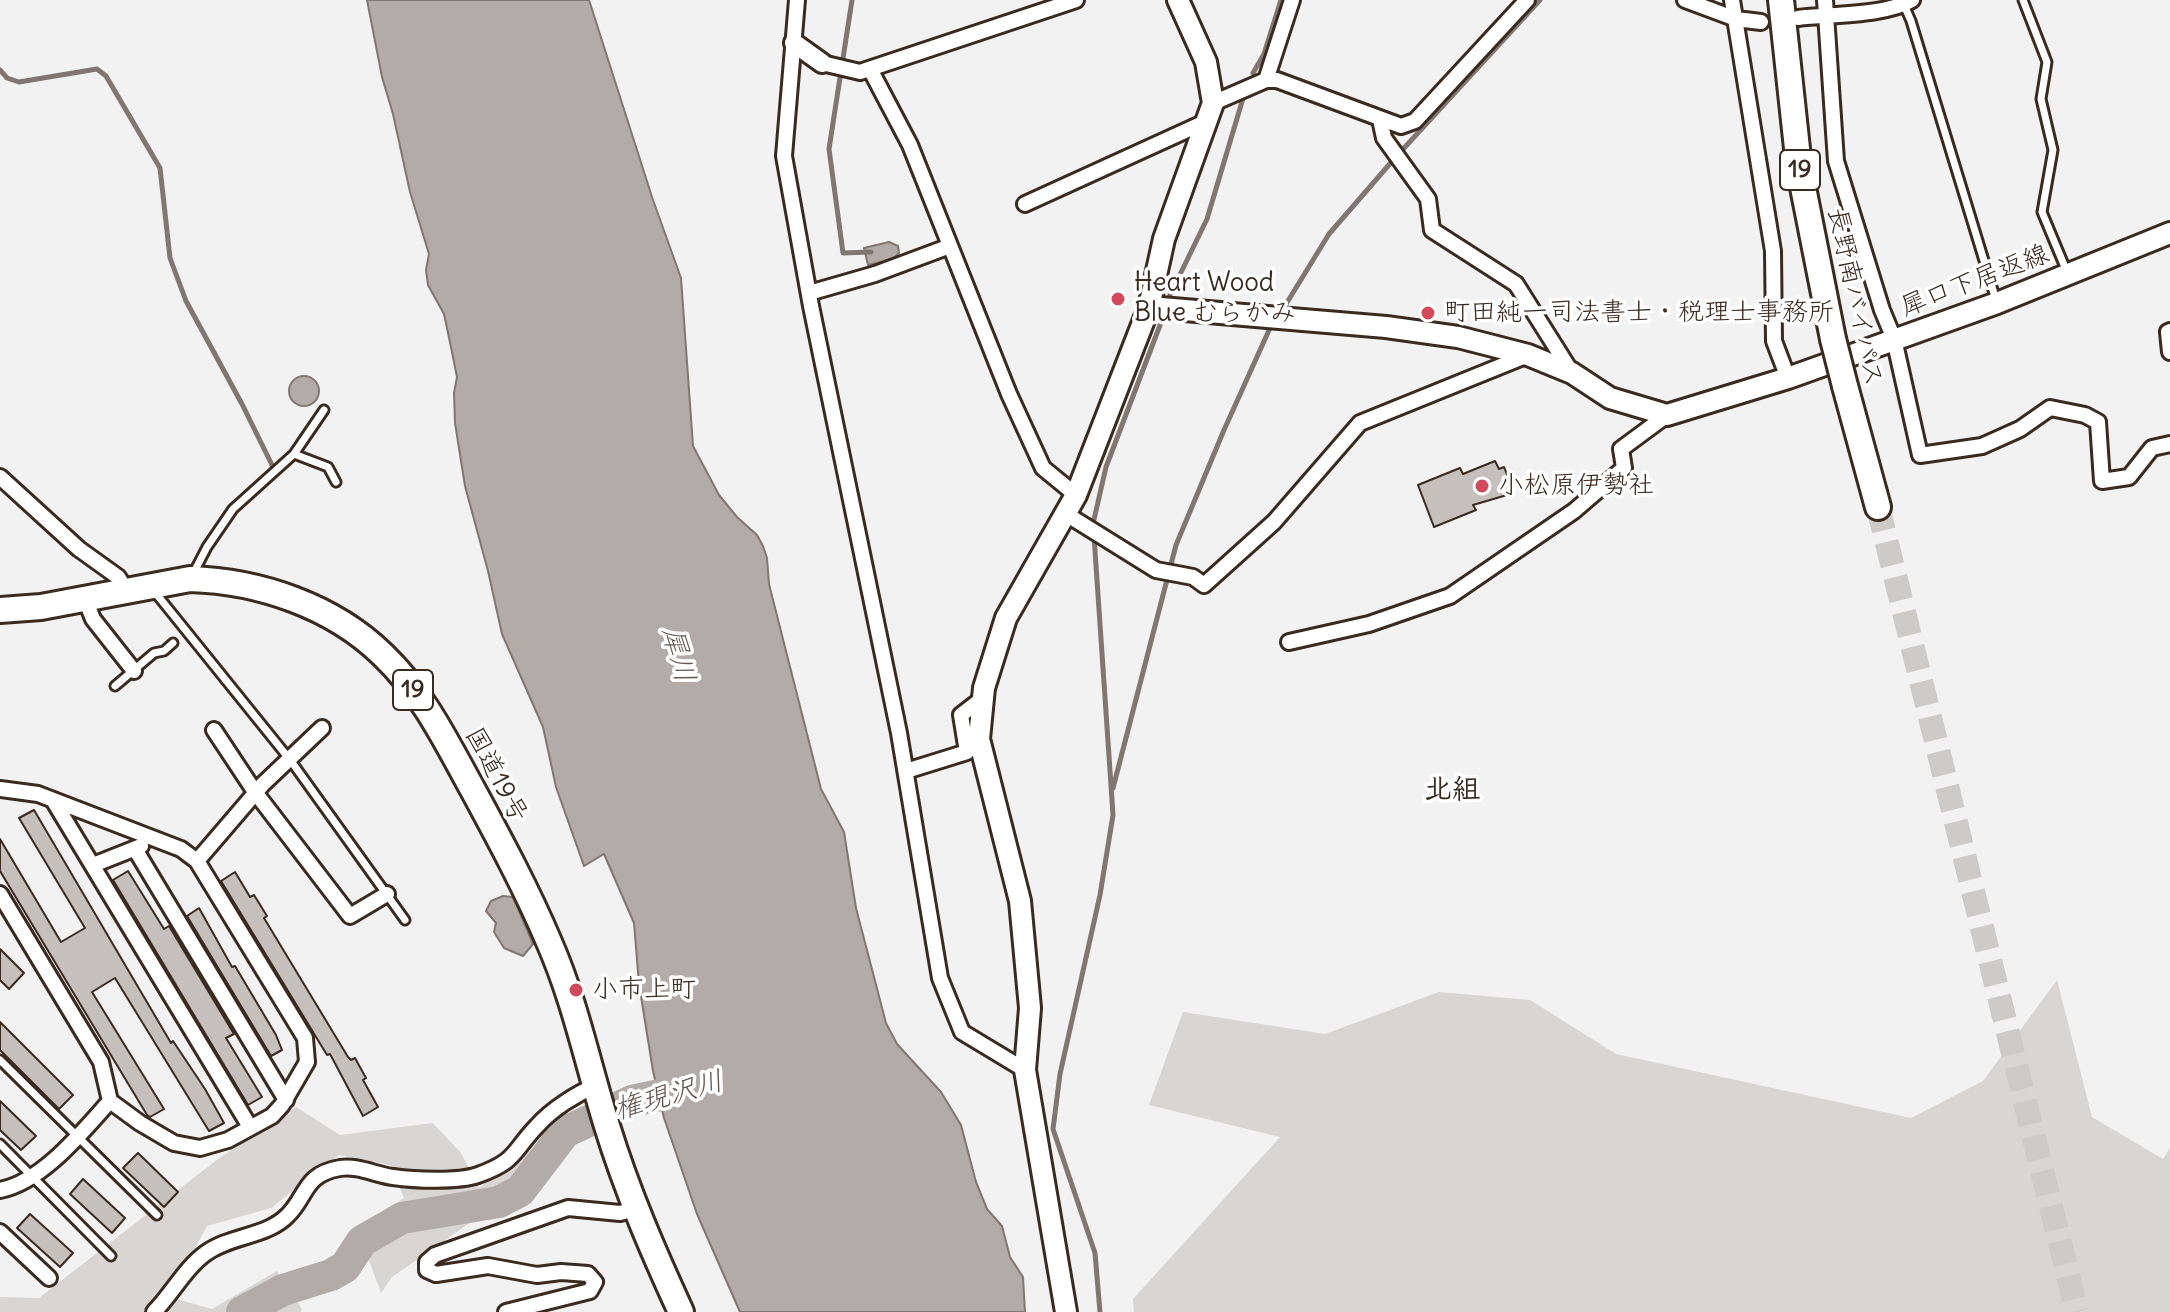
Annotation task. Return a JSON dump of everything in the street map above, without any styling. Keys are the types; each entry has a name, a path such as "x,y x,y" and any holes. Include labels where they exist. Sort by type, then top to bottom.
{"highway":[{"name":"長野南バイパス","path":"1781,0 1799,167 1833,339 1878,507"},
{"name":"国道19号","path":"0,610 41,607 190,579 250,586 308,606 357,634 383,654 434,718 550,942 586,1044 607,1125 635,1209 681,1312"}],"main road":[{"path":"1066,1312 1025,1070 1030,1008 1020,901 979,739 983,698 1006,618 1076,495 1149,307 1164,239 1213,103 1206,62 1178,0"},
{"name":"犀口下居返線","path":"1667,415 1788,378 1997,303 2170,233"},
{"path":"1149,307 1386,327 1458,337 1528,355 1572,373 1610,398 1667,415"}],"street":[{"path":"797,0 784,156 906,771 940,978 962,1032 1025,1070"},
{"path":"794,43 822,63 865,71 1076,0"},
{"path":"1266,80 1292,0"},
{"path":"1213,103 1266,80 1277,80 1401,126 1415,121 1527,0"},
{"path":"1685,0 1736,19 1761,22"},
{"path":"1732,0 1773,251 1774,341 1788,378"},
{"path":"1798,18 1825,7 1908,2"},
{"path":"1825,7 1836,161 1882,310 1894,339 1920,455 1982,446 2020,429 2050,408 2085,415 2098,422 2102,481 2129,477 2152,448 2170,444"},
{"path":"865,71 910,145 1009,394 1043,468 1076,495"},
{"path":"1380,119 1384,138 1428,199 1432,230 1516,284 1572,373"},
{"path":"1025,204 1205,122"},
{"path":"809,293 875,274 950,246"},
{"path":"2170,331 2170,352"},
{"path":"1066,514 1156,570 1193,577 1204,585 1244,551 1293,502 1360,423 1528,355"},
{"path":"1289,642 1369,624 1450,596 1574,511 1624,468 1621,449 1667,415"},
{"path":"0,477 79,549 118,577 126,590"},
{"path":"85,599 93,619 134,671"},
{"path":"906,771 967,752 961,715 983,698"},
{"path":"197,861 255,792 322,728"},
{"path":"214,730 255,792 350,916 387,894"},
{"path":"0,789 38,794 181,849 197,861 305,1038 307,1062 286,1100 272,1116 228,1140 200,1148 174,1143 140,1123 110,1101 101,1062 0,894"},
{"path":"53,800 250,1127"},
{"path":"93,865 154,839"},
{"path":"135,849 286,1100"},
{"path":"154,1312 207,1252 267,1230 288,1216 306,1185 319,1177 340,1168 394,1177 474,1177 503,1165 514,1156 537,1125 561,1106 598,1091"},
{"path":"0,1190 14,1187 32,1176 79,1136 110,1101"},
{"path":"506,1312 590,1291 595,1282 588,1274 561,1272 537,1275 488,1266 436,1274 427,1270 427,1262 435,1255 568,1208 620,1213 635,1209"},
{"path":"0,1232 49,1278"}],"lane":[{"path":"2023,0 2047,62 2041,99 2053,150 2042,212 2068,274"},
{"path":"1908,2 1911,21 1997,303"},
{"path":"190,579 233,509 294,454 324,410"},
{"path":"294,454 328,467 336,482"},
{"path":"158,596 288,758 405,920"},
{"path":"115,686 154,653 164,651 173,643"},
{"path":"0,1060 157,1215"},
{"path":"0,1144 111,1256"}],"shaded area":[{"path":"2057,980 2092,1117 2163,1159 2170,1148 2170,1312 1134,1312 1133,1299 1280,1137 1149,1105 1183,1012 1325,1034 1439,992 1530,1000 1616,1054 1911,1118 1983,1081"},
{"path":"296,1107 340,1135 433,1123 461,1153 479,1188 547,1138 562,1159 392,1277 381,1293 358,1230 404,1198 390,1165 339,1155 271,1208 207,1226 169,1297 212,1309 277,1271 301,1312 0,1312 0,1297 39,1298 218,1159"}],"water":[{"name":"犀川","path":"367,0 589,0 681,278 693,446 719,495 757,535 763,546 769,584 821,789 844,832 856,908 886,1023 897,1044 941,1092 961,1125 976,1182 987,1209 1002,1226 1010,1257 1023,1277 1025,1312 740,1312 697,1214 664,1118 639,984 634,923 604,854 584,866 556,787 543,727 502,634 465,486 455,423 457,377 444,314 428,285 426,270 429,254 410,192"},
{"path":"889,242 898,246 899,253 893,259 868,265 864,248"},
{"path":"304,376 315,380 319,391 315,402 304,406 293,402 289,391 293,380"},
{"path":"503,896 513,897 533,944 523,956 504,948 494,932 496,923 486,911 491,901"}],"building":[{"path":"1495,461 1499,469 1504,467 1512,487 1505,489 1507,495 1473,505 1476,510 1434,527 1418,485 1460,468 1463,474"},
{"path":"34,810 171,1043 173,1041 205,1089 224,1123 209,1131 115,978 92,992 164,1109 150,1117 147,1115 0,871 0,839 61,942 85,928 19,818"},
{"path":"128,871 164,929 169,926 234,1034 226,1038 262,1097 248,1105 113,880"},
{"path":"235,872 250,897 254,895 267,916 264,918 348,1057 351,1060 355,1058 366,1078 363,1080 378,1107 363,1116 330,1054 327,1055 221,881"},
{"path":"199,908 276,1035 282,1050 271,1056 187,916"},
{"path":"0,949 24,973 9,989 0,980"},
{"path":"0,1022 73,1095 59,1109 0,1050"},
{"path":"0,1101 36,1136 21,1150 0,1130"},
{"path":"138,1153 178,1192 164,1207 123,1168"},
{"path":"83,1179 125,1218 112,1233 70,1194"},
{"path":"30,1214 73,1253 60,1267 17,1228"}],"waterway":[{"path":"852,0 829,149 843,253 871,252"},
{"path":"1253,73 1264,54 1281,0"},
{"path":"1283,309 1329,234 1540,0"},
{"path":"0,70 7,78 19,82 97,69 106,76 160,168 170,258 186,301 274,469"},
{"path":"1170,295 1207,219 1244,95"},
{"path":"1093,524 1106,467 1162,320"},
{"path":"1113,788 1176,545 1270,328"},
{"path":"1094,536 1113,815 1100,895 1060,1074 1053,1129 1095,1253 1100,1312"},
{"name":"権現沢川","path":"242,1312 283,1290 331,1275 345,1267 362,1241 402,1218 499,1202 520,1191 565,1132 632,1101 701,1086"}],"tunnel":[{"path":"1878,507 2077,1312"}],"place":[{"name":"Heart Wood Blue むらかみ","path":"1118,299"},
{"name":"町田純一司法書士・税理士事務所","path":"1428,313"},
{"name":"小松原伊勢社","path":"1482,486"},
{"name":"小市上町","path":"576,990"}],"district":[{"name":"北組","path":"1452,790"}]}
